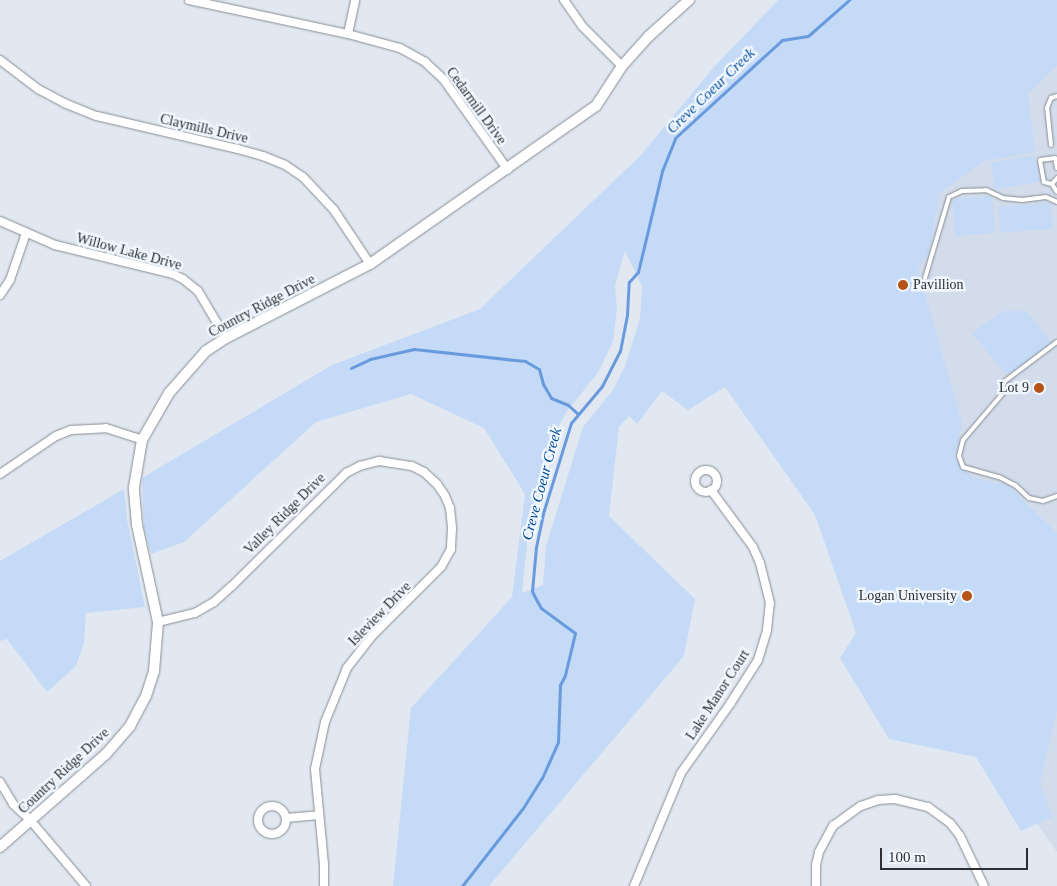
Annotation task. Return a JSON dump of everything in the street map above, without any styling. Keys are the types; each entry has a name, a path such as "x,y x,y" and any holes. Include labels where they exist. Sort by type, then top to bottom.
{"street":[{"name":"Cedarmill Drive","path":"189,0 348,34 400,48 425,62 444,80 508,170"},
{"path":"348,34 355,0"},
{"path":"564,0 582,26 622,66"},
{"name":"Country Ridge Drive","path":"0,847 106,754 130,726 146,696 154,672 158,622 134,504 137,461 142,440 168,393 183,374 206,351 226,338 370,264 508,170 596,106 622,66 649,36 689,0"},
{"name":"Claymills Drive","path":"0,60 38,89 64,103 97,116 238,149 285,165 303,177 334,210 370,264"},
{"name":"Willow Lake Drive","path":"0,221 26,233 94,256 152,269 183,279 198,291 226,338"},
{"path":"0,295 10,280 26,233"},
{"path":"0,474 56,436 71,430 94,427 106,428 142,440"},
{"name":"Valley Ridge Drive","path":"158,622 195,613 214,602 346,473 360,466 379,461 412,466 424,472 437,484"},
{"name":"Isleview Drive","path":"324,886 324,865 315,769 325,722 347,668 372,636 441,567 451,549 452,528 450,508 437,484"},
{"name":"Lake Manor Court","path":"634,886 681,773 730,704 758,660 767,630 770,603 760,563 753,547 711,490"},
{"path":"0,782 13,804 31,821 86,886"},
{"path":"816,886 816,865 819,852 833,826 861,806 878,800 895,799 928,807 950,822 960,836 984,886"},
{"path":"286,818 319,816"}],"lane":[{"path":"1051,145 1047,108 1051,98 1057,96"},
{"path":"1057,168 1055,158 1040,160 1044,182 1052,184 1057,192"},
{"path":"1052,184 1057,178"},
{"path":"925,278 949,197 962,191 986,190 1003,198 1022,200 1046,197 1057,202"},
{"path":"1005,382 1057,342"},
{"path":"1010,385 964,440 959,456 963,467 999,477 1015,485 1029,498 1043,500 1057,496"}],"shaded area":[{"path":"778,0 1057,0 1057,65 1028,94 1035,152 984,161 940,193 929,252 918,269 962,422 955,458 972,477 1009,486 1057,533 1057,710 1040,783 1052,817 1021,831 976,757 889,739 840,658 856,633 815,515 725,387 688,410 662,391 637,424 629,416 619,427 609,516 695,599 684,656 489,886 393,886 411,708 512,597 525,494 484,428 411,394 316,422 184,542 151,554 144,528 142,478 332,365 480,309 641,155 713,68","holes":["625,251 642,286 640,319 625,366 613,390 583,427 546,546 543,585 522,593 528,535 554,437 565,414 599,371 613,341 617,309 615,285"]},
{"name":"Logan University","path":"1057,39 1057,852 698,340"},
{"path":"1035,155 1040,182 995,189 991,163"},
{"path":"992,196 995,233 955,236 952,199"},
{"path":"1051,203 1053,229 1000,233 998,207"},
{"path":"1003,311 1027,311 1052,343 1015,372 1004,372 972,333"},
{"path":"124,489 127,519 145,607 86,613 84,643 76,666 47,692 7,639 0,641 0,561"}],"waterway":[{"name":"Creve Coeur Creek","path":"462,886 523,808 542,778 558,742 560,685 565,675 575,633 541,608 532,591 536,547 544,510 571,423 602,386 620,351 627,315 629,282 638,272 662,171 675,138 782,40 808,36 849,0"},
{"path":"351,368 370,359 414,349 525,361 539,369 543,384 551,398 568,405 578,414"}],"place":[{"name":"Pavillion","path":"903,285"},
{"name":"Lot 9","path":"1039,388"},
{"name":"Logan University","path":"967,596"}]}
